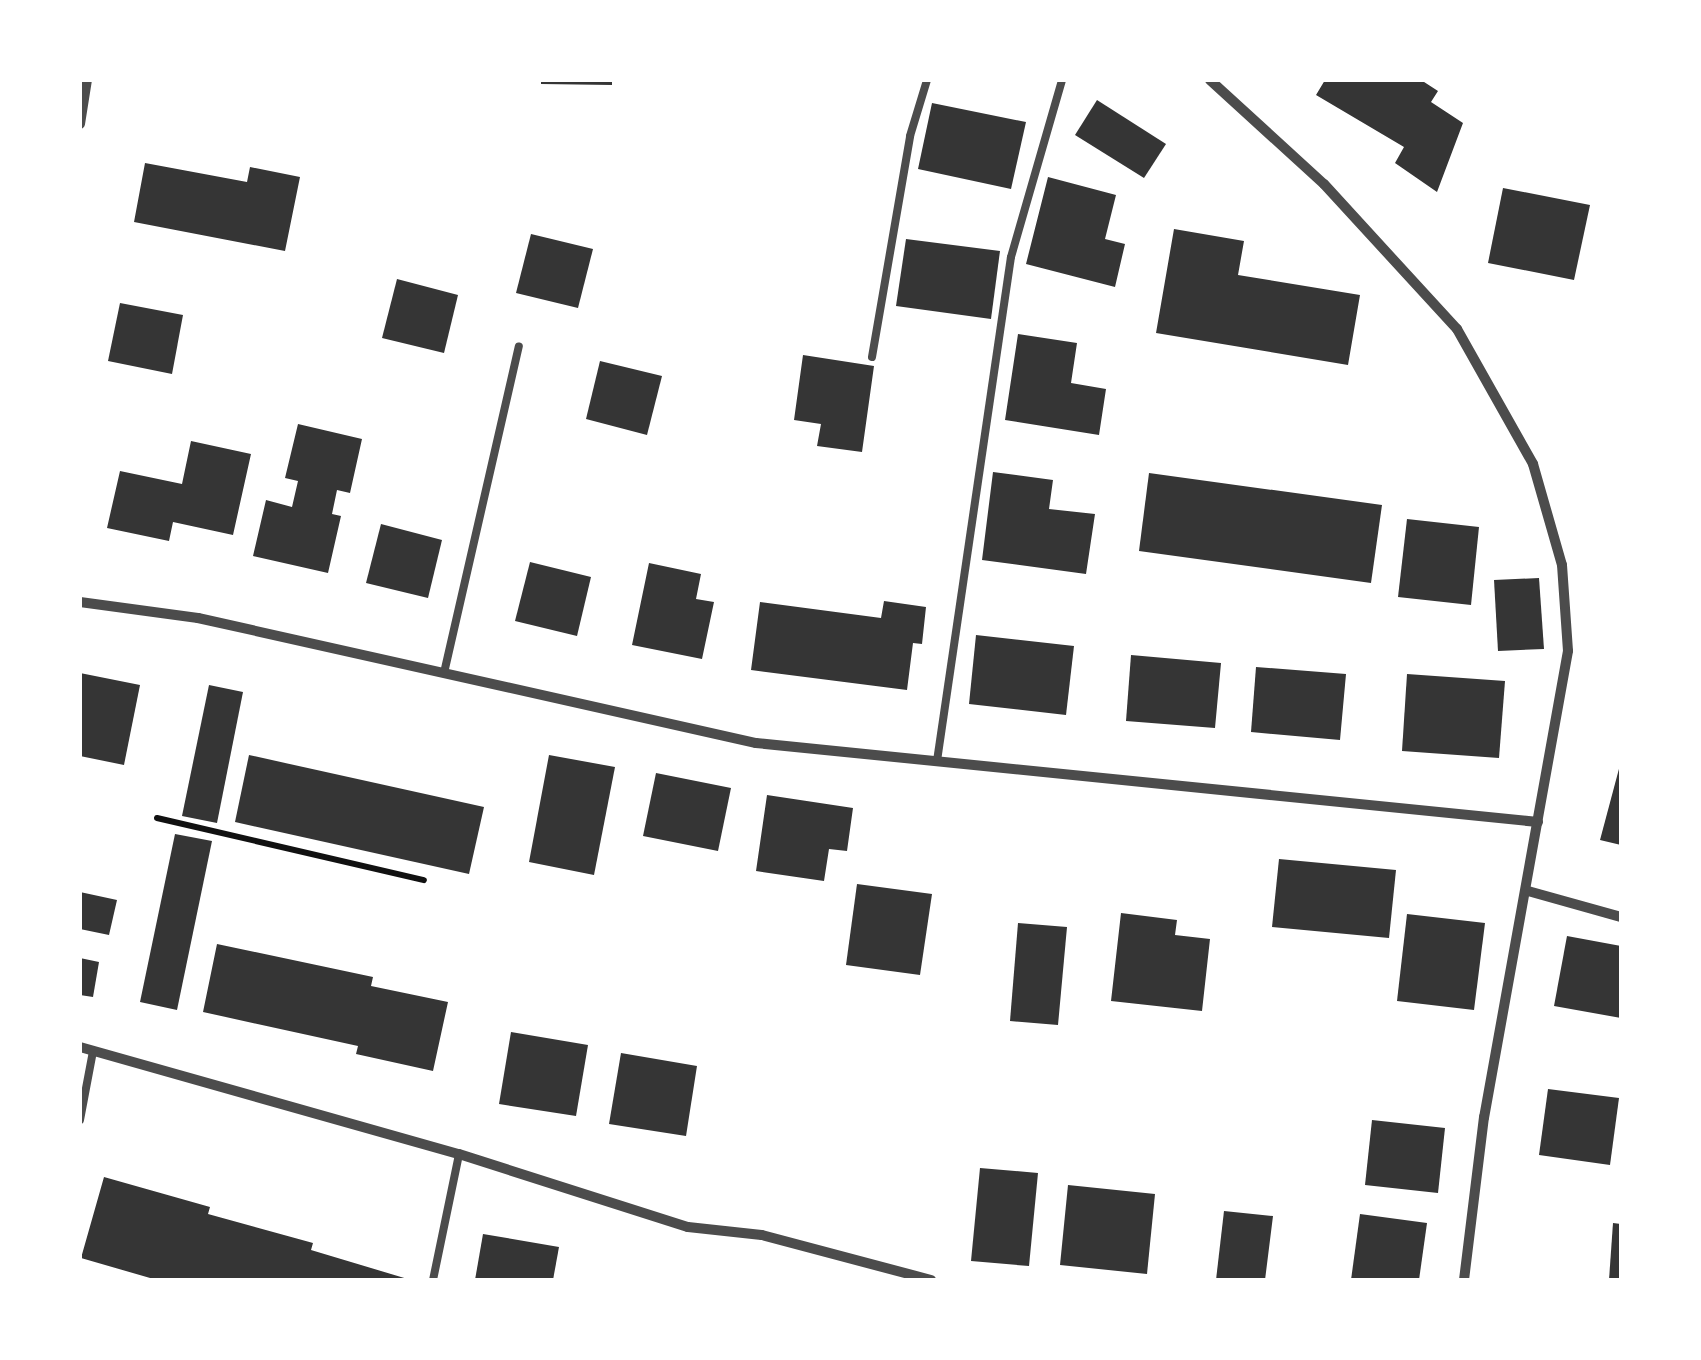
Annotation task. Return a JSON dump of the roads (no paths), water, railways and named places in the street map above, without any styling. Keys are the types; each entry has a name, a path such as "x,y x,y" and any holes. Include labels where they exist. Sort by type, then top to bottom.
{"street":[{"path":"80,124 87,80"},
{"path":"1210,80 1324,184 1457,329 1533,464 1562,566 1568,652 1528,891 1484,1118 1464,1280"},
{"path":"80,602 198,618 756,742 1538,822"},
{"path":"1528,891 1621,917"},
{"path":"80,1047 459,1154 688,1226 762,1236 930,1280"}],"lane":[{"path":"872,357 910,136 927,80"},
{"path":"937,761 1012,257 1062,80"},
{"path":"444,673 519,346"},
{"path":"80,1120 93,1051"},
{"path":"432,1280 459,1154"}]}
